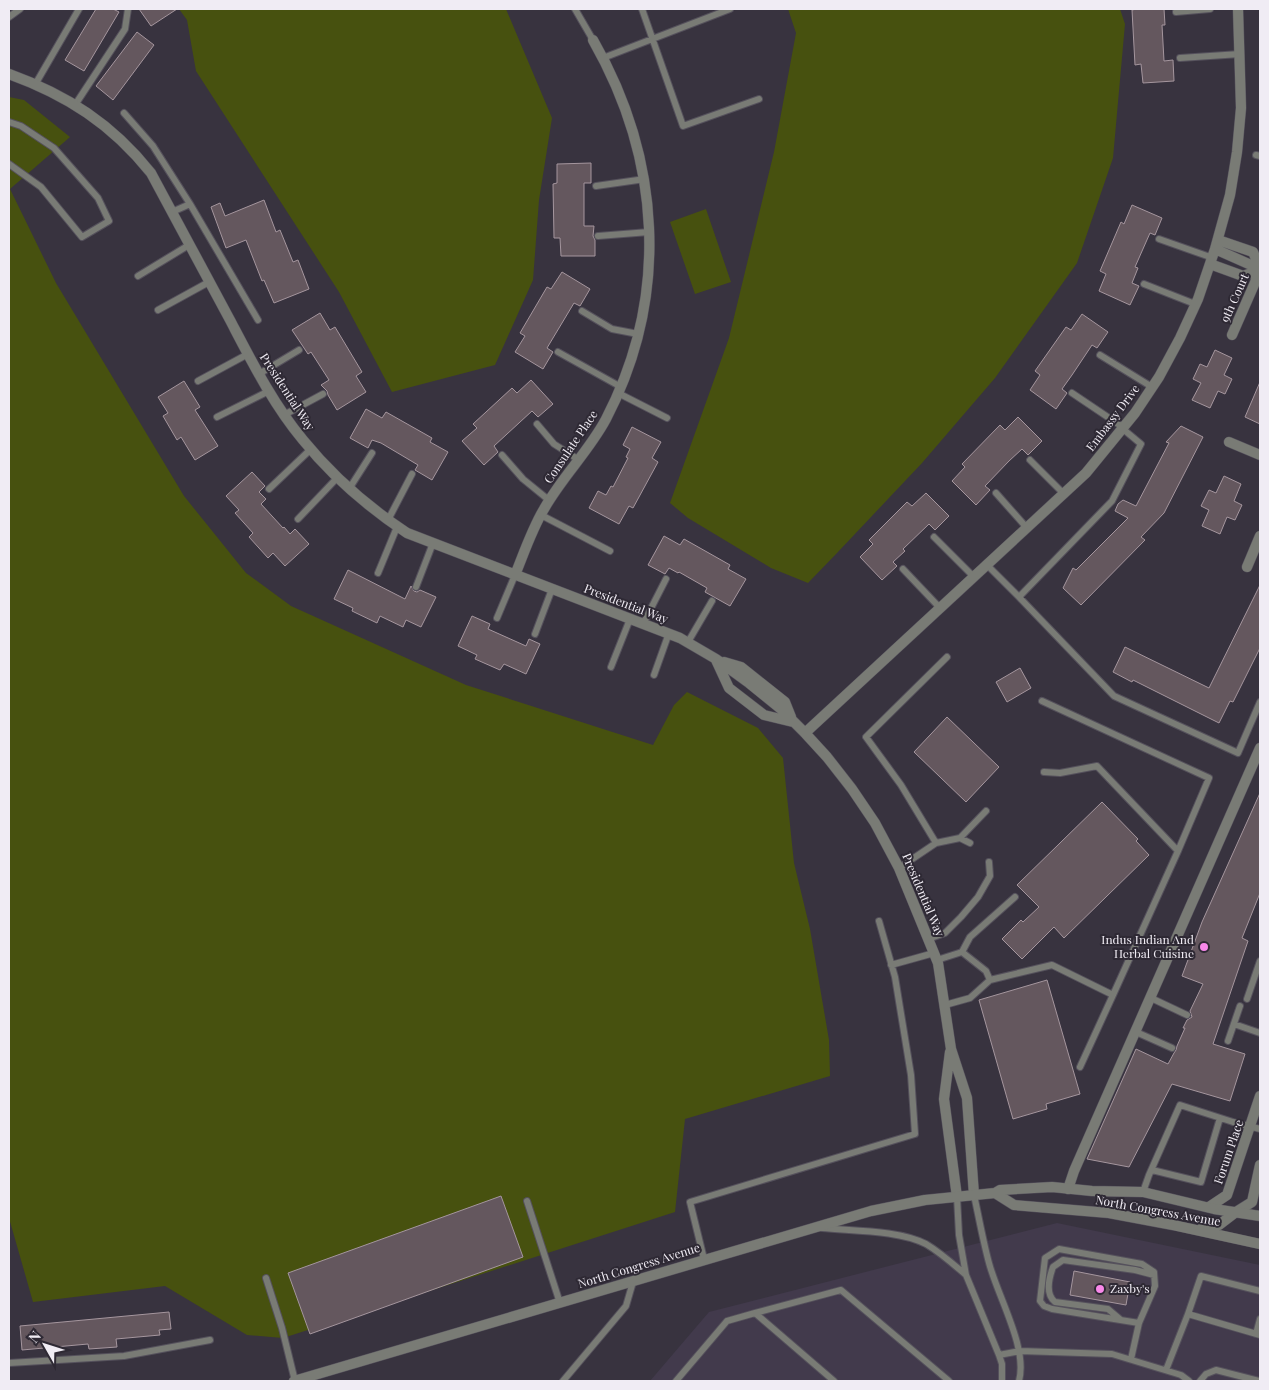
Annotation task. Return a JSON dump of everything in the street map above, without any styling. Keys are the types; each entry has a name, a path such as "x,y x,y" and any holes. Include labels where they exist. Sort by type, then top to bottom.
{"street":[{"name":"Embassy Drive","path":"805,733 1086,473 1123,428 1152,387 1180,338 1195,304 1214,253 1230,195 1237,152 1241,108 1238,9"},
{"name":"Consulate Place","path":"515,575 541,515 605,420 619,390 638,334 647,285 649,232 645,179 629,115 593,40"},
{"name":"Presidential Way","path":"9,74 36,83 95,117 121,139 144,164 151,173 259,374 284,415 310,449 337,478 388,520 407,534 669,633 716,659 740,667 785,702 793,722 827,757 875,823 899,868 936,956 951,1049 967,1098 974,1195"},
{"path":"1253,252 1260,270 1243,276 1214,253 1253,252"},
{"name":"9th Court","path":"1232,335 1260,270"},
{"path":"1229,442 1260,455"},
{"path":"1247,567 1260,536"},
{"name":"Presidential Way","path":"716,659 729,688 764,715 793,722"},
{"path":"1068,1189 1074,1171 1260,748"},
{"name":"Presidential Way","path":"951,1049 944,1099 957,1197"},
{"name":"Forum Place","path":"1209,1207 1227,1194 1256,1128 1260,1096"},
{"path":"1197,1230 1219,1224 1252,1202 1260,1166"},
{"name":"North Congress Avenue","path":"995,1194 1000,1190 1052,1187 1092,1191 1144,1192 1209,1207 1260,1216"},
{"name":"North Congress Avenue","path":"295,1381 815,1227 871,1211 925,1200 995,1194 1014,1205 1109,1212 1260,1244"}],"lane":[{"path":"9,18 20,9"},
{"path":"36,83 79,9"},
{"path":"76,105 124,30 128,9"},
{"path":"576,9 593,40"},
{"path":"642,9 683,126 759,99"},
{"path":"603,58 730,9"},
{"path":"1176,12 1210,9"},
{"path":"1180,58 1240,54"},
{"path":"124,113 153,146 190,204 258,320"},
{"path":"9,122 21,126 54,148 98,198 109,221 82,237 41,187 9,164"},
{"path":"596,186 645,179"},
{"path":"172,212 190,204"},
{"path":"598,236 649,232"},
{"path":"1159,239 1214,253"},
{"path":"138,276 189,245"},
{"path":"158,310 210,282"},
{"path":"1144,284 1195,304"},
{"path":"582,310 612,329 638,334"},
{"path":"259,374 299,350"},
{"path":"558,352 667,418"},
{"path":"198,381 248,354"},
{"path":"1100,355 1152,387"},
{"path":"217,417 269,391"},
{"path":"1019,596 1112,500 1140,444 1123,428 1072,393"},
{"path":"284,415 323,394"},
{"path":"538,424 554,444 579,460"},
{"path":"269,489 310,449"},
{"path":"349,488 372,453"},
{"path":"502,455 523,479 550,501"},
{"path":"1030,460 1064,494"},
{"path":"388,520 412,474"},
{"path":"298,519 337,478"},
{"path":"996,493 1027,528"},
{"path":"541,515 610,551"},
{"path":"378,573 397,527"},
{"path":"934,537 974,577"},
{"path":"416,587 433,543"},
{"path":"987,565 1114,696 1238,753 1260,702"},
{"path":"902,569 940,608"},
{"path":"497,618 515,575"},
{"path":"643,624 666,579"},
{"path":"535,634 552,589"},
{"path":"688,642 712,601"},
{"path":"611,667 630,619"},
{"path":"654,675 669,633"},
{"path":"936,843 901,785 866,737 947,657"},
{"path":"1042,701 1209,778 1080,1068"},
{"path":"1044,772 1060,773 1097,766 1178,851"},
{"path":"899,868 936,843 960,838 986,811"},
{"path":"960,838 970,843"},
{"path":"928,939 945,933 961,918 978,897 990,876 989,862"},
{"path":"962,952 970,937 1015,897"},
{"path":"704,1259 690,1202 915,1134 911,1075 895,977 879,921"},
{"path":"891,964 962,952 986,971 990,980"},
{"path":"1247,999 1258,975 1260,961"},
{"path":"944,1005 970,998 990,980 1052,965 1113,994"},
{"path":"1151,998 1188,1015"},
{"path":"1228,1041 1240,1006"},
{"path":"1234,1024 1260,1033"},
{"path":"1136,1032 1172,1048"},
{"path":"1144,1192 1180,1105 1256,1128"},
{"path":"1152,1170 1201,1182 1220,1118"},
{"path":"974,1195 989,1264 1020,1351 1022,1371 1018,1381"},
{"path":"957,1197 959,1235 966,1276 999,1355 1002,1364 1002,1381"},
{"path":"527,1201 560,1303"},
{"path":"815,1227 899,1235 930,1247 966,1276"},
{"path":"1131,1359 1139,1323 1155,1286 1154,1272 1142,1264 1059,1250 1045,1258 1040,1302 1044,1306 1052,1309 1139,1323"},
{"path":"1122,1321 1108,1309 1055,1302 1048,1293 1053,1267 1063,1260 1135,1270 1154,1275"},
{"path":"1166,1370 1201,1276 1260,1291"},
{"path":"266,1278 282,1328 295,1381"},
{"path":"564,1381 626,1306 633,1282"},
{"path":"676,1381 727,1321 842,1290 949,1381"},
{"path":"754,1313 834,1381"},
{"path":"1188,1314 1258,1335 1260,1319"},
{"path":"9,1363 124,1356 210,1340"},
{"path":"999,1355 1020,1351 1112,1354 1181,1375 1189,1381"},
{"path":"1200,1381 1206,1374 1216,1370 1259,1381"}],"shaded area":[{"path":"1057,1223 1260,1265 1260,1381 650,1381 709,1312"}],"green space":[{"path":"179,9 506,9 552,118 539,200 533,280 495,365 392,392 339,292 196,71 187,20"},
{"path":"788,9 1120,9 1125,24 1113,158 1077,263 995,378 922,463 808,583 771,568 688,518 670,503 729,338 774,152 796,33"},
{"path":"9,97 24,100 70,137 10,189 56,283 184,496 246,573 291,606 466,685 653,745 674,705 687,692 758,728 783,758 794,863 810,929 829,1040 830,1076 685,1119 675,1212 283,1338 247,1335 165,1286 33,1302 9,1218"},
{"path":"706,209 731,282 695,294 670,222"}],"building":[{"path":"96,9 113,9 119,12 84,71 65,60"},
{"path":"139,9 177,9 151,26"},
{"path":"1164,9 1165,25 1162,25 1164,61 1173,60 1174,81 1143,83 1141,64 1135,65 1132,10"},
{"path":"137,32 154,45 113,100 96,86"},
{"path":"591,163 591,183 584,183 584,226 594,226 595,256 561,256 560,238 554,238 553,184 557,183 557,164"},
{"path":"264,200 276,232 280,230 293,262 298,260 309,289 274,303 264,280 262,281 246,240 226,248 211,207 220,203 225,216"},
{"path":"1132,205 1162,218 1155,235 1150,233 1135,267 1138,268 1132,283 1139,286 1130,305 1099,291 1106,274 1100,271 1121,222 1124,224"},
{"path":"562,272 590,289 580,306 574,303 547,348 553,352 543,369 515,352 525,336 520,333 547,287 551,289"},
{"path":"320,313 330,330 335,327 362,372 356,376 366,392 337,410 327,391 321,385 329,380 311,352 308,354 292,330"},
{"path":"1082,314 1108,332 1097,348 1092,345 1062,389 1067,393 1056,409 1030,390 1040,375 1035,371 1066,327 1071,330"},
{"path":"1215,350 1232,358 1224,375 1232,379 1225,394 1218,391 1210,408 1192,400 1201,383 1193,379 1200,364 1207,367"},
{"path":"531,380 553,404 538,417 532,411 494,446 498,452 484,465 462,441 477,428 473,424 512,388 517,393"},
{"path":"184,381 200,407 195,410 218,446 195,460 181,437 177,440 163,416 168,413 158,397"},
{"path":"1260,382 1260,424 1245,417"},
{"path":"366,409 382,418 386,412 432,438 430,442 448,452 432,480 415,470 418,465 381,443 372,440 368,448 350,438"},
{"path":"1018,417 1042,441 1028,455 1022,449 1009,461 985,486 990,490 976,505 952,481 965,467 962,464 1000,425 1005,430"},
{"path":"1181,426 1203,437 1164,513 1141,537 1145,540 1081,605 1063,588 1073,568 1076,570 1128,518 1115,511 1118,504 1123,500 1136,506 1169,443 1166,442"},
{"path":"632,427 661,442 652,458 658,462 633,508 629,506 619,524 589,508 598,491 606,495 611,486 613,487 628,458 626,457 630,449 623,445"},
{"path":"252,472 265,486 259,492 266,499 261,504 290,534 295,529 309,544 285,566 273,553 268,558 249,537 253,533 235,513 239,510 226,496"},
{"path":"1224,476 1241,484 1234,501 1242,505 1235,520 1227,517 1220,534 1202,526 1209,510 1201,506 1209,490 1216,493"},
{"path":"926,493 949,516 935,530 929,524 903,549 905,551 893,562 897,566 882,580 860,557 873,544 869,540 907,502 912,506"},
{"path":"664,536 680,545 684,539 730,565 728,569 746,579 730,606 705,592 707,588 679,572 669,568 665,574 648,565"},
{"path":"348,570 405,599 411,586 414,591 420,590 436,597 421,627 406,620 403,627 380,616 377,623 352,611 353,608 334,599"},
{"path":"1260,585 1260,648 1233,702 1230,701 1219,723 1113,672 1125,647 1209,688"},
{"path":"472,616 490,624 488,629 526,646 529,639 540,644 526,674 504,664 500,670 475,659 477,655 458,646"},
{"path":"1020,668 1031,688 1007,702 996,682"},
{"path":"947,717 999,767 966,802 914,752"},
{"path":"1260,793 1260,893 1242,938 1248,941 1213,1044 1245,1054 1230,1101 1172,1084 1129,1167 1087,1159 1136,1049 1168,1064 1176,1050 1187,1020 1192,1017 1190,1011 1203,984 1182,976 1202,922"},
{"path":"1102,802 1138,839 1136,841 1149,855 1064,938 1054,927 1022,959 1002,939 1021,920 1023,922 1039,907 1017,885"},
{"path":"1047,980 1080,1094 1046,1104 1047,1109 1013,1119 979,1000"},
{"path":"501,1196 523,1257 310,1334 288,1273"},
{"name":"Zaxby's","path":"1074,1271 1130,1282 1126,1305 1070,1295"},
{"path":"169,1312 171,1329 159,1330 160,1335 116,1339 117,1347 89,1349 88,1344 22,1350 20,1326"}],"place":[{"name":"Indus Indian And Herbal Cuisine","path":"1204,947"},
{"name":"Zaxby's","path":"1100,1289"}]}
